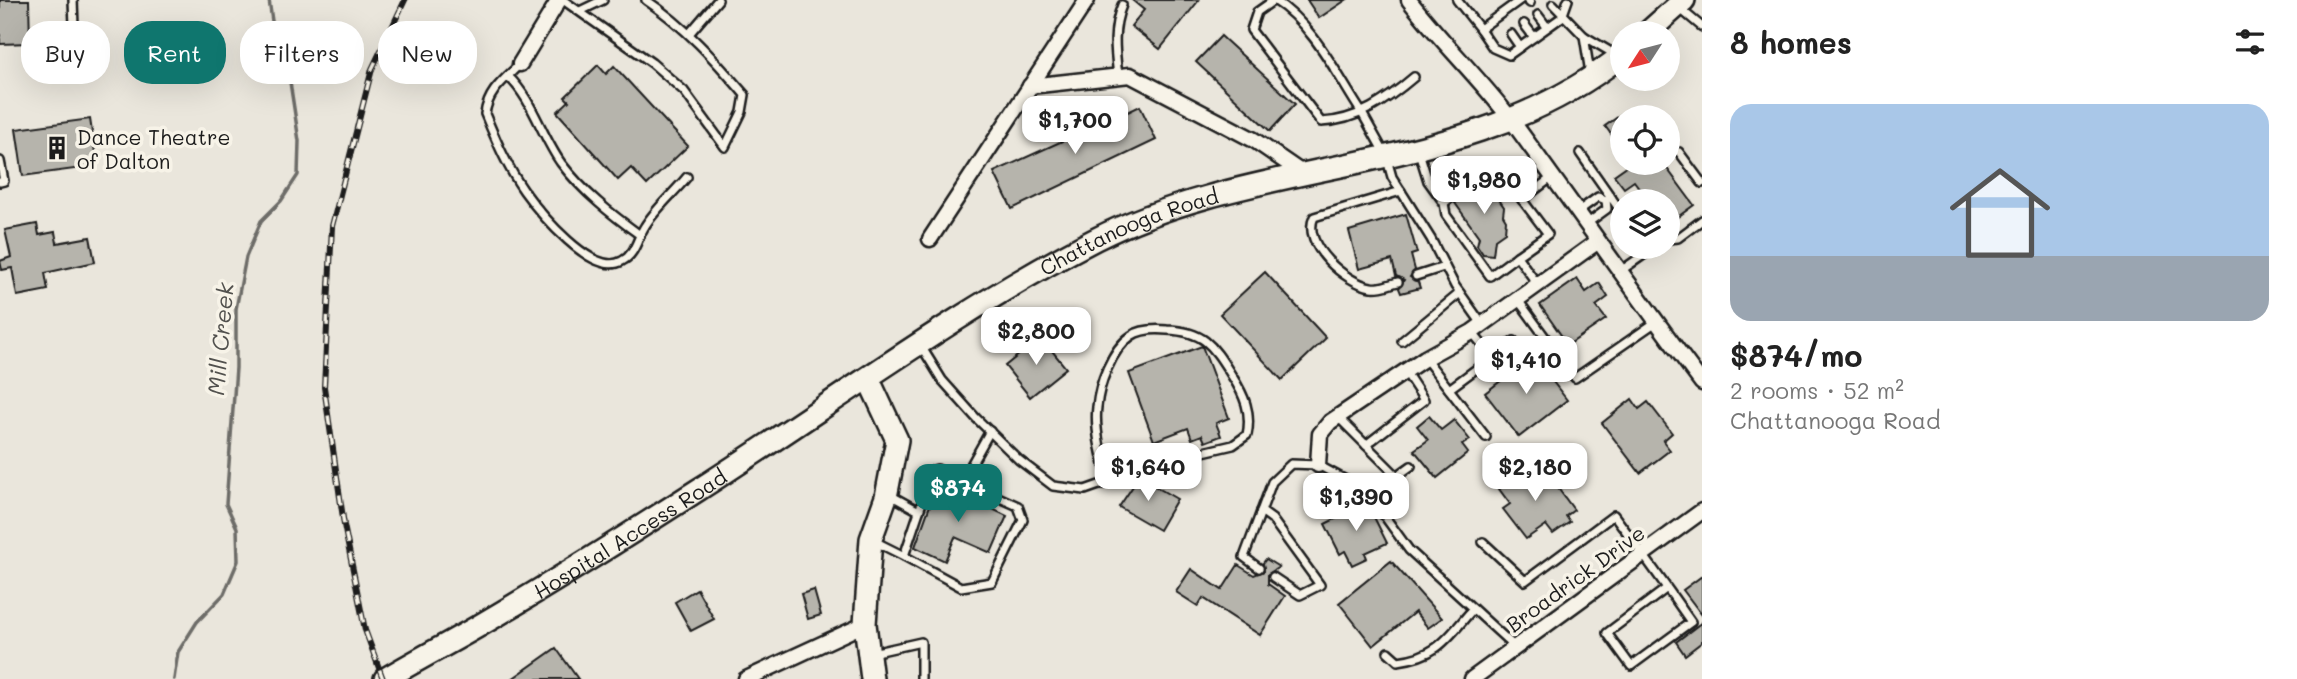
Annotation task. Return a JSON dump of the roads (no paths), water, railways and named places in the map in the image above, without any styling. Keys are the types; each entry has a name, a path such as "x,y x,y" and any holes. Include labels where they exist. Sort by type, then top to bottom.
{"main road":[{"path":"1661,21 1681,3"},
{"name":"Chattanooga Road","path":"868,378 1098,238 1189,202 1418,149 1511,121 1536,111 1610,63"},
{"path":"868,378 897,440 886,493 871,539 865,624 872,679"},
{"name":"Hospital Access Road","path":"385,679 476,627 697,490 868,378"}],"street":[{"path":"520,64 561,0"},
{"path":"930,239 1087,0"},
{"path":"1409,0 1462,59 1511,121 1656,322 1697,365 1702,383"},
{"path":"1030,86 1130,75 1254,140 1306,175"},
{"path":"1318,464 1320,434 1338,416 1425,358 1477,328 1597,242"},
{"name":"Broadrick Drive","path":"1472,679 1702,511"},
{"path":"746,679 865,624"}],"lane":[{"path":"73,0 74,21"},
{"path":"561,0 652,63 684,91 726,147 742,113 746,94 689,34 646,0"},
{"path":"580,11 603,0"},
{"path":"689,34 718,0"},
{"path":"1414,77 1362,113 1338,121 1321,122 1251,30 1257,12 1274,0 1292,11 1362,113 1386,156 1392,177 1431,239 1492,357"},
{"path":"1457,0 1493,48 1509,55 1562,17 1568,0"},
{"path":"1480,29 1514,10 1520,0"},
{"path":"1681,3 1702,27"},
{"path":"1553,4 1562,17 1584,36 1610,50"},
{"path":"1118,76 1114,46 1116,19 1122,5"},
{"path":"1538,15 1547,27"},
{"path":"1524,24 1534,37"},
{"path":"1511,34 1520,47"},
{"path":"1584,36 1590,77"},
{"path":"520,64 486,101 485,114 523,190 549,222 586,256 607,266 621,263 631,254 640,235 687,177"},
{"path":"508,76 522,91 561,162 587,193 640,235"},
{"path":"1418,149 1428,181 1444,203 1446,215 1490,276 1548,234 1502,173 1495,170 1487,172 1444,203"},
{"path":"1580,153 1609,198 1607,209 1585,225"},
{"path":"1680,153 1702,183"},
{"path":"0,161 4,181 0,182"},
{"path":"1522,200 1551,178"},
{"path":"1398,282 1378,288 1368,287 1328,261 1315,242 1311,224 1314,217 1401,191"},
{"path":"1576,213 1598,197 1609,198"},
{"path":"1680,236 1702,220"},
{"path":"1517,256 1538,285"},
{"path":"1619,272 1636,259"},
{"path":"1416,276 1444,267"},
{"path":"1402,341 1460,293"},
{"path":"1517,299 1575,378 1656,322"},
{"path":"920,345 942,380 1019,460 1053,486 1085,490 1173,459 1233,445 1247,435 1250,422 1245,397 1212,344 1185,330 1151,329 1130,336 1110,363 1096,408 1101,458 1109,481"},
{"path":"1449,389 1514,341"},
{"path":"1425,358 1486,437"},
{"path":"1366,445 1424,400 1405,371"},
{"path":"1338,416 1397,476 1411,466"},
{"path":"962,481 990,431"},
{"path":"1259,568 1244,556 1272,482 1291,464 1318,464 1355,485 1376,503 1409,550 1515,648"},
{"path":"871,539 961,587 992,582 1023,520 1018,506 937,469 933,470 904,556"},
{"path":"886,493 919,511"},
{"path":"1261,511 1272,519 1320,585 1300,595 1273,577"},
{"path":"1483,542 1525,581 1614,515 1643,554 1667,588 1691,622 1631,666 1607,633 1667,588"},
{"path":"1388,652 1398,661 1422,658 1441,645 1473,609"},
{"path":"869,654 921,642 921,679"},
{"path":"1486,679 1496,662"}],"waterway":[{"name":"Mill Creek","path":"174,679 178,652 197,622 224,594 238,561 237,528 226,504 236,368 236,309 246,257 261,221 281,201 298,175 299,141 290,82 274,35 269,0"}],"railway":[{"path":"383,679 365,630 344,525 324,387 332,226 372,69 405,0"}],"place":[{"name":"Dance Theatre of Dalton","path":"57,148"}]}
